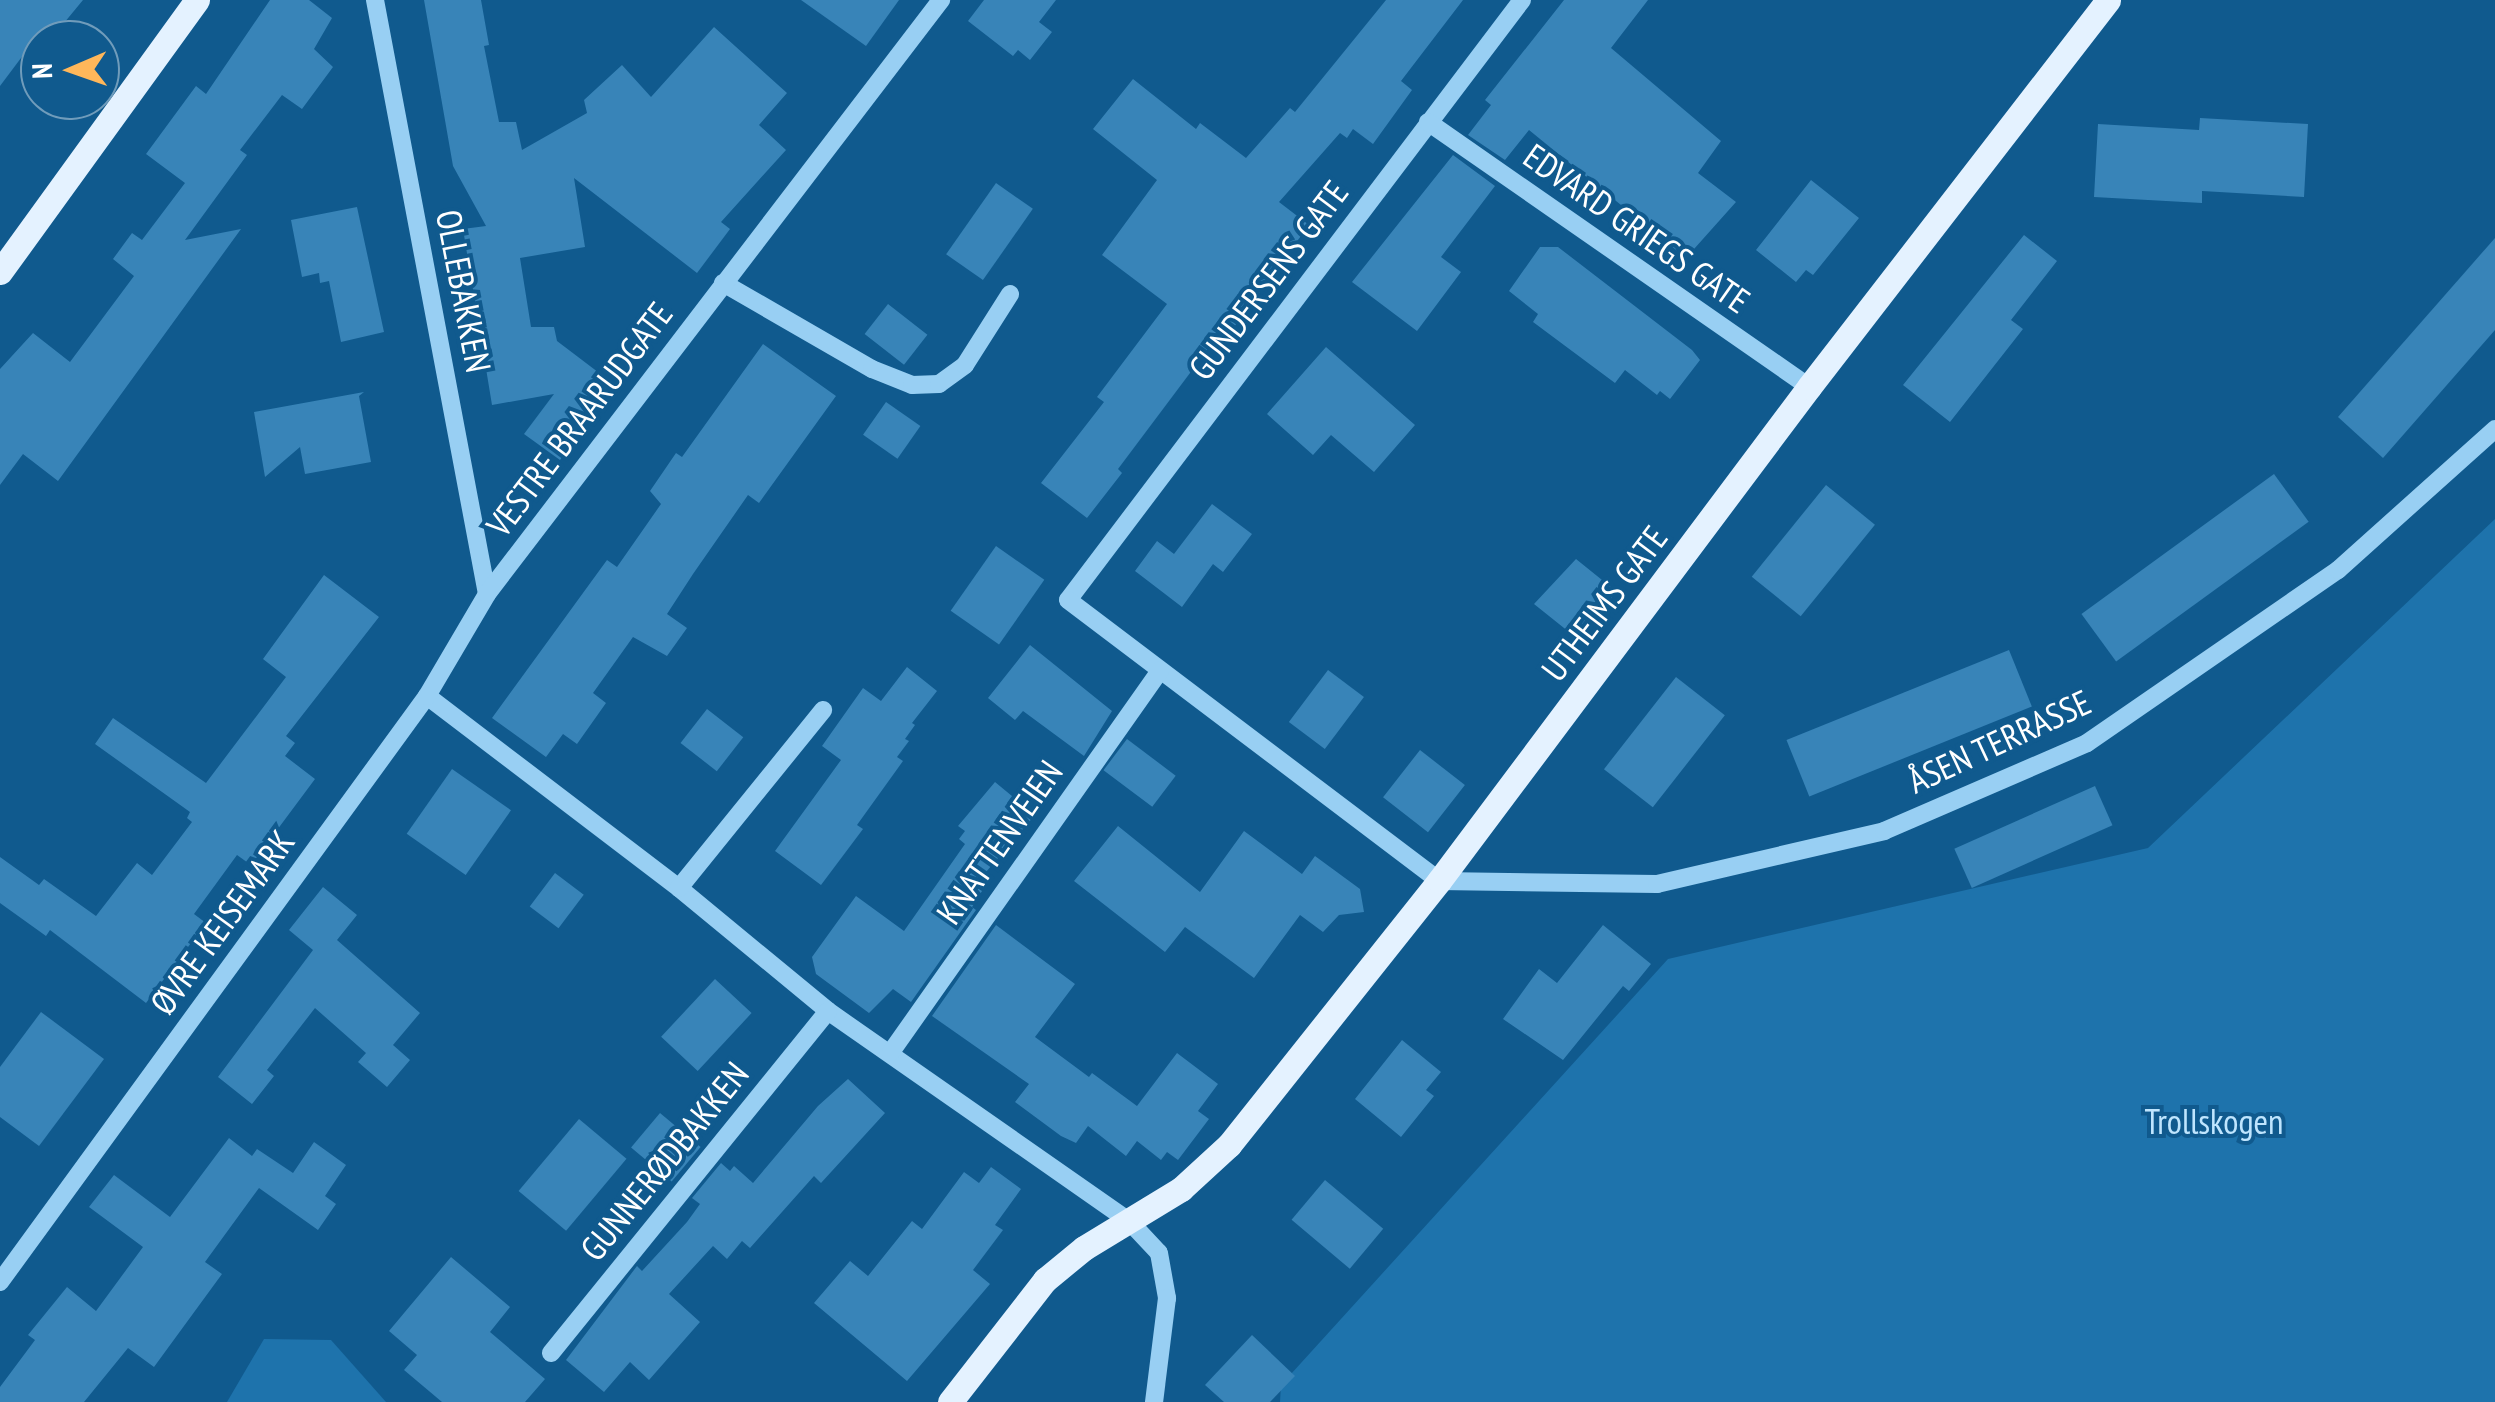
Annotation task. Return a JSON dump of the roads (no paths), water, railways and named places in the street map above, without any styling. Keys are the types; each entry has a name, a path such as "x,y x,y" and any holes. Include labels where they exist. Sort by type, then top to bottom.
{"main road":[{"path":"0,272 197,0"},
{"name":"UTHEIMS GATE","path":"950,1402 1045,1280 1084,1248 1181,1188 1229,1145 1439,882 1810,386 2108,0"}],"street":[{"name":"OLLEBAKKEN","path":"376,0 487,594"},
{"name":"VESTRE BRAARUDGATE","path":"487,594 941,0"},
{"name":"GUNDERSENS GATE","path":"1160,670 1068,600 1522,0"},
{"name":"EDVARD GRIEGS GATE","path":"1428,122 1810,386"},
{"path":"723,283 872,368 912,385 939,384 965,365 1010,294"},
{"name":"ÅSEN TERRASSE","path":"1439,882 1656,884 1884,831 2087,742 2338,570 2495,429"},
{"name":"ØVRE KEISEMARK","path":"0,1282 427,696 487,594"},
{"path":"1160,670 1439,882"},
{"name":"KNATTENVEIEN","path":"891,1052 1160,670"},
{"path":"427,696 678,888 828,1011 1130,1222 1159,1253 1167,1298 1154,1402"},
{"path":"678,888 824,710"},
{"name":"GUNNERØDBAKKEN","path":"551,1353 828,1011"}],"park label":[{"name":"Trollskogen","path":"2214,1121"}]}
